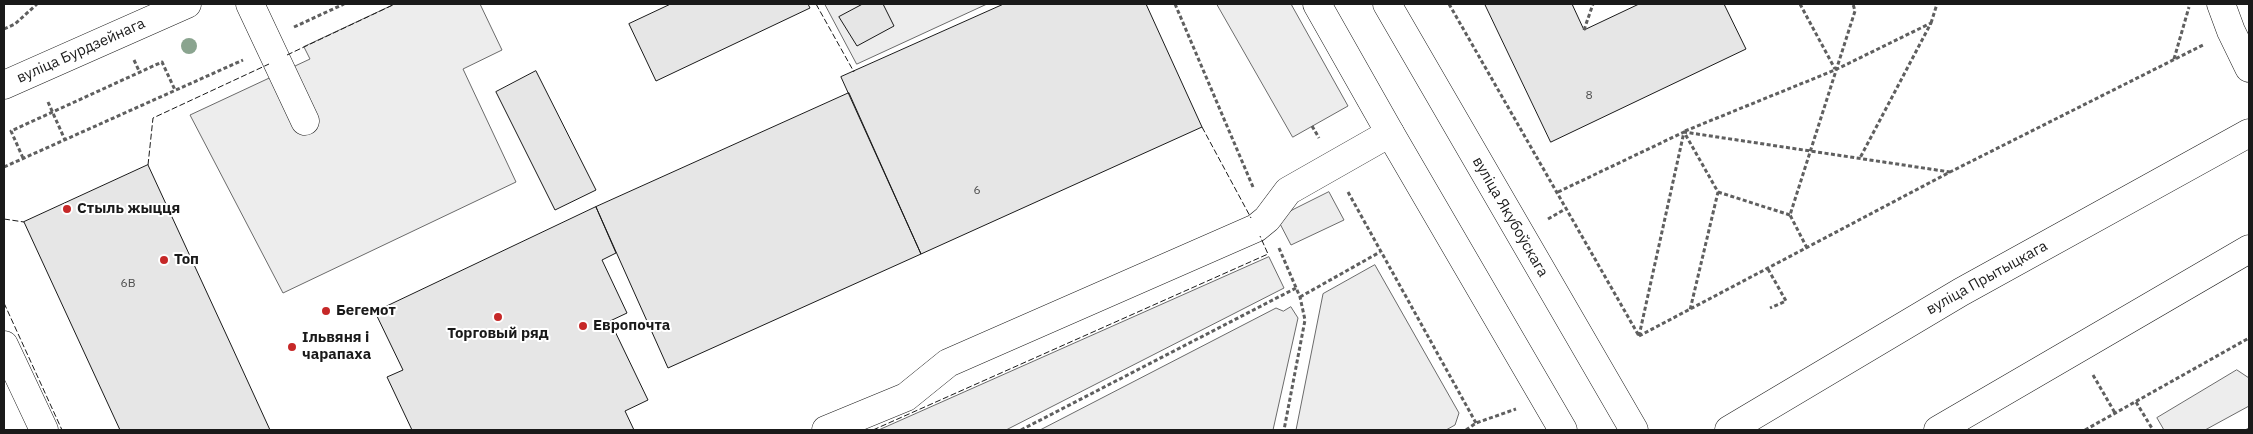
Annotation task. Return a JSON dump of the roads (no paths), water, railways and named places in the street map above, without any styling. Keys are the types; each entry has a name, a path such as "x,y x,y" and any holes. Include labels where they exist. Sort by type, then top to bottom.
{"main road":[{"name":"вуліца Бурдзейнага","path":"4,85 186,4"},
{"path":"250,4 306,121"},
{"path":"1317,4 1563,430"},
{"name":"вуліца Якубоўскага","path":"1387,4 1634,430"},
{"path":"2221,4 2230,32 2249,68"},
{"path":"826,430 906,397 948,363 1256,228 1267,219 1288,191 1390,133"},
{"name":"вуліца Прытыцкага","path":"1729,430 1961,292 2249,134"},
{"path":"1938,430 2249,249"},
{"path":"4,345 44,430"}],"place":[{"name":"Стыль жыцця","path":"67,209"},
{"name":"Топ","path":"164,260"},
{"name":"Бегемот","path":"326,311"},
{"name":"Торговый ряд","path":"498,317"},
{"name":"Европочта","path":"583,326"},
{"name":"Ільвяня і чарапаха","path":"292,347"}]}
